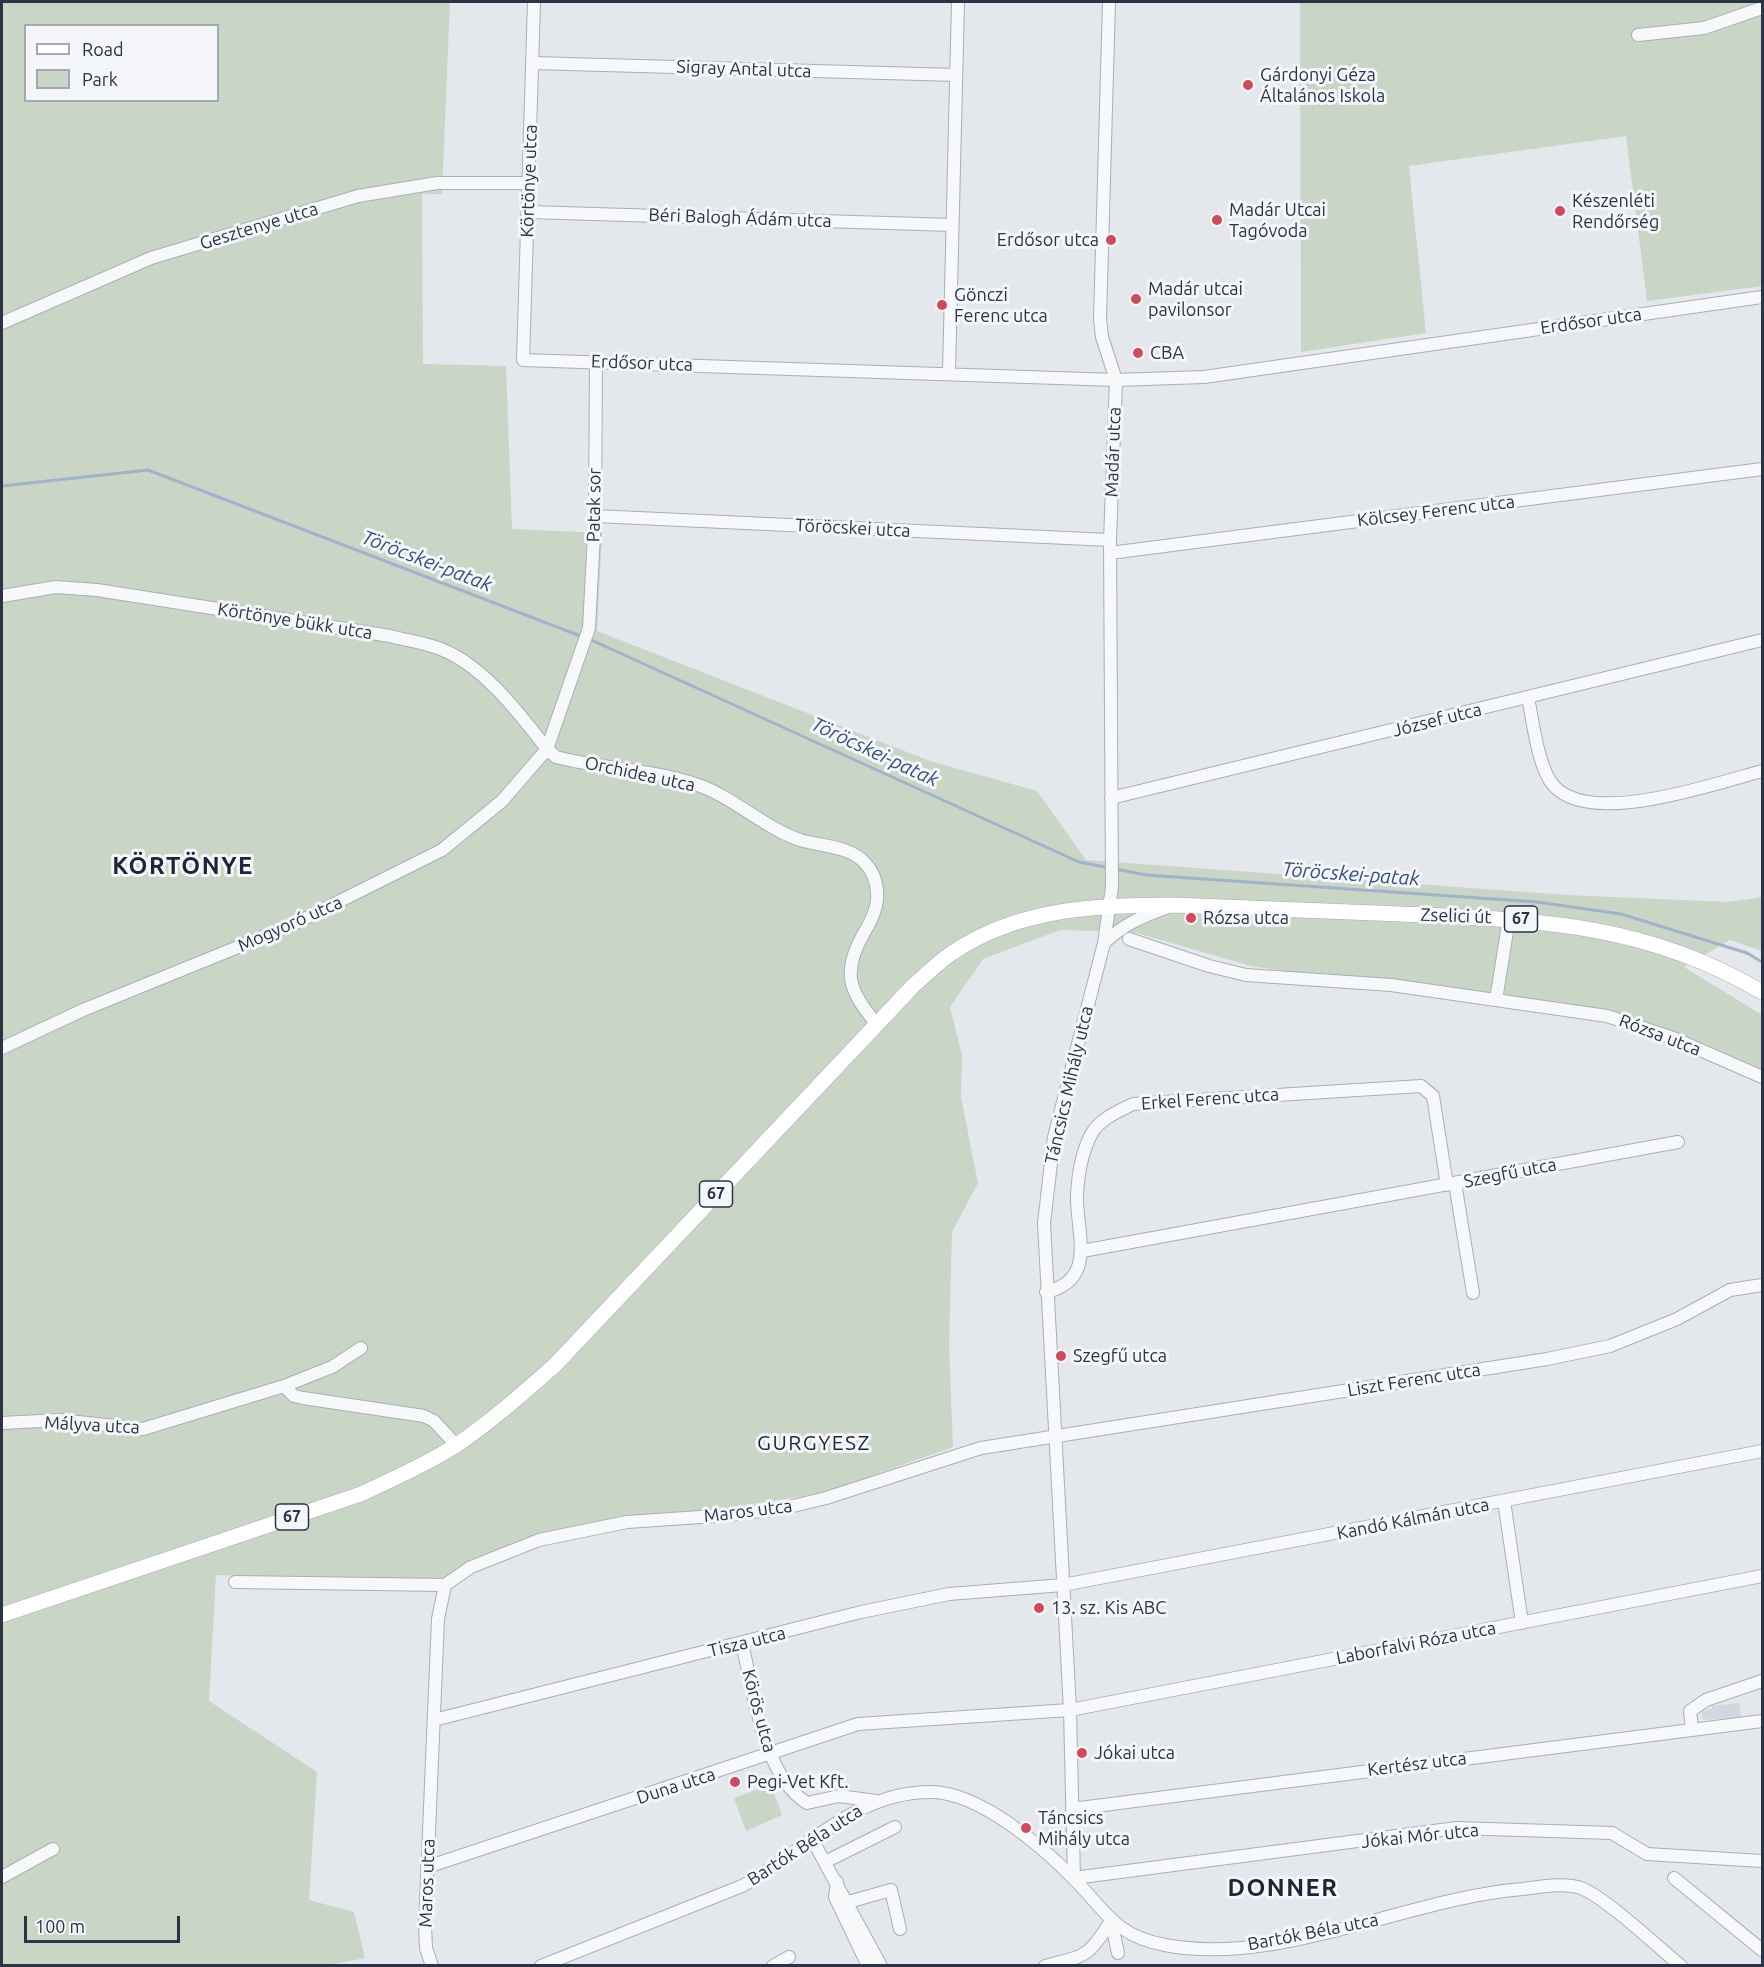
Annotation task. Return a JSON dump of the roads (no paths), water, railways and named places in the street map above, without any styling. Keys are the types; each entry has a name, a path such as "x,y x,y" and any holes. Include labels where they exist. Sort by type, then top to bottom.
{"main road":[{"name":"67","path":"2,1615 361,1494 416,1468 456,1445 509,1406 555,1365 876,1023 913,986 952,953 1008,926 1065,909 1111,905 1173,905"},
{"name":"Zselici út","path":"1173,905 1509,919 1582,926 1659,944 1695,957 1762,992"}],"street":[{"name":"Körtönye utca","path":"523,360 534,2"},
{"path":"949,372 958,2"},
{"name":"Madár utca","path":"1109,2 1100,319 1101,337 1116,380 1110,540 1113,856 1111,905"},
{"path":"1638,35 1704,28 1762,8"},
{"name":"Sigray Antal utca","path":"533,63 956,75"},
{"name":"Gesztenye utca","path":"2,323 151,258 358,196 437,183 529,183"},
{"name":"Béri Balogh Ádám utca","path":"528,212 952,225"},
{"name":"Erdősor utca","path":"523,360 949,372 1116,380 1204,376 1762,297"},
{"name":"Patak sor","path":"547,749 589,627 595,516 596,362"},
{"name":"Kölcsey Ferenc utca","path":"1110,553 1762,470"},
{"name":"Töröcskei utca","path":"595,516 1110,540"},
{"name":"Körtönye bükk utca","path":"2,596 56,587 97,590 390,636 437,647 458,658 500,691 547,749"},
{"name":"József utca","path":"1111,798 1762,640"},
{"path":"1528,698 1545,769 1553,785 1582,803 1621,803 1671,795 1762,771"},
{"name":"Orchidea utca","path":"547,749 556,757 568,760 624,768 694,784 777,831 800,840 850,852 864,861 872,871 877,887 877,902 871,920 854,950 850,968 851,987 859,1003 876,1023"},
{"name":"Mogyoró utca","path":"2,1048 83,1010 292,925 442,850 502,801 547,749"},
{"name":"Táncsics Mihály utca","path":"1074,1878 1070,1710 1044,1223 1054,1137 1104,942 1111,905"},
{"path":"1104,942 1120,927 1173,905"},
{"path":"1496,1000 1509,919"},
{"name":"Rózsa utca","path":"1129,939 1209,966 1246,975 1391,986 1566,1009 1634,1023 1762,1077"},
{"name":"Erkel Ferenc utca","path":"1082,1251 1077,1195 1082,1159 1093,1131 1133,1104 1421,1086 1433,1096 1451,1184"},
{"name":"Szegfű utca","path":"1082,1251 1678,1142"},
{"path":"1451,1184 1473,1293"},
{"path":"1046,1292 1056,1290 1071,1280 1077,1271 1082,1251"},
{"name":"Liszt Ferenc utca","path":"1054,1437 1610,1347 1677,1319 1730,1290 1762,1285"},
{"name":"Mályva utca","path":"2,1423 59,1420 142,1429 284,1386 332,1367 361,1348"},
{"path":"284,1386 294,1396 303,1398 424,1416 434,1421 456,1445"},
{"name":"Maros utca","path":"432,1965 426,1948 427,1867 438,1619 445,1585 471,1567 539,1540 627,1522 730,1515 785,1508 826,1498 981,1448 1054,1437"},
{"name":"Kandó Kálmán utca","path":"1063,1585 1762,1451"},
{"path":"1504,1501 1522,1623"},
{"name":"Laborfalvi Róza utca","path":"1070,1710 1762,1576"},
{"path":"236,1582 445,1585"},
{"name":"Tisza utca","path":"434,1720 742,1644 861,1612 949,1594 1063,1585"},
{"name":"Körös utca","path":"742,1644 770,1755 778,1773 795,1795 807,1803 839,1796 876,1802"},
{"path":"1692,1728 1690,1711 1706,1700 1762,1681"},
{"name":"Duna utca","path":"427,1867 858,1724 1070,1710"},
{"name":"Kertész utca","path":"1072,1809 1692,1728 1762,1721"},
{"name":"Bartók Béla utca","path":"541,1965 742,1886 769,1871 852,1812 876,1802 907,1794 934,1792 956,1796 980,1806 1010,1826 1074,1878 1110,1922 1135,1936 1165,1945 1237,1947 1285,1941 1495,1891 1555,1886 1580,1887 1681,1965"},
{"path":"825,1862 895,1827"},
{"name":"Jókai Mór utca","path":"1074,1878 1457,1828 1612,1833 1647,1854 1762,1861"},
{"path":"812,1839 882,1965"},
{"path":"2,1877 53,1849"},
{"path":"1674,1878 1762,1950"},
{"path":"837,1881 835,1897 868,1965"},
{"path":"848,1902 891,1890 900,1929"},
{"path":"1110,1922 1118,1953"},
{"path":"1045,1965 1082,1957 1096,1946 1110,1922"},
{"path":"774,1965 789,1957"}],"waterway":[{"name":"Töröcskei-patak","path":"2,486 148,470 583,637"},
{"name":"Töröcskei-patak","path":"589,639 1079,862 1110,868"},
{"name":"Töröcskei-patak","path":"1116,869 1146,875 1537,902 1621,914 1747,953 1762,962"}],"place":[{"name":"Gárdonyi Géza Általános Iskola","path":"1248,85"},
{"name":"Készenléti Rendőrség","path":"1560,211"},
{"name":"Madár Utcai Tagóvoda","path":"1217,220"},
{"name":"Erdősor utca","path":"1111,240"},
{"name":"Madár utcai pavilonsor","path":"1136,299"},
{"name":"Gönczi Ferenc utca","path":"942,305"},
{"name":"CBA","path":"1138,353"},
{"name":"Rózsa utca","path":"1191,918"},
{"name":"Szegfű utca","path":"1061,1356"},
{"name":"13. sz. Kis ABC","path":"1039,1608"},
{"name":"Jókai utca","path":"1082,1753"},
{"name":"Pegi-Vet Kft.","path":"735,1782"},
{"name":"Táncsics Mihály utca","path":"1026,1828"}],"district":[{"name":"KÖRTÖNYE","path":"183,866"},
{"name":"GURGYESZ","path":"814,1443"},
{"name":"DONNER","path":"1283,1888"}]}
